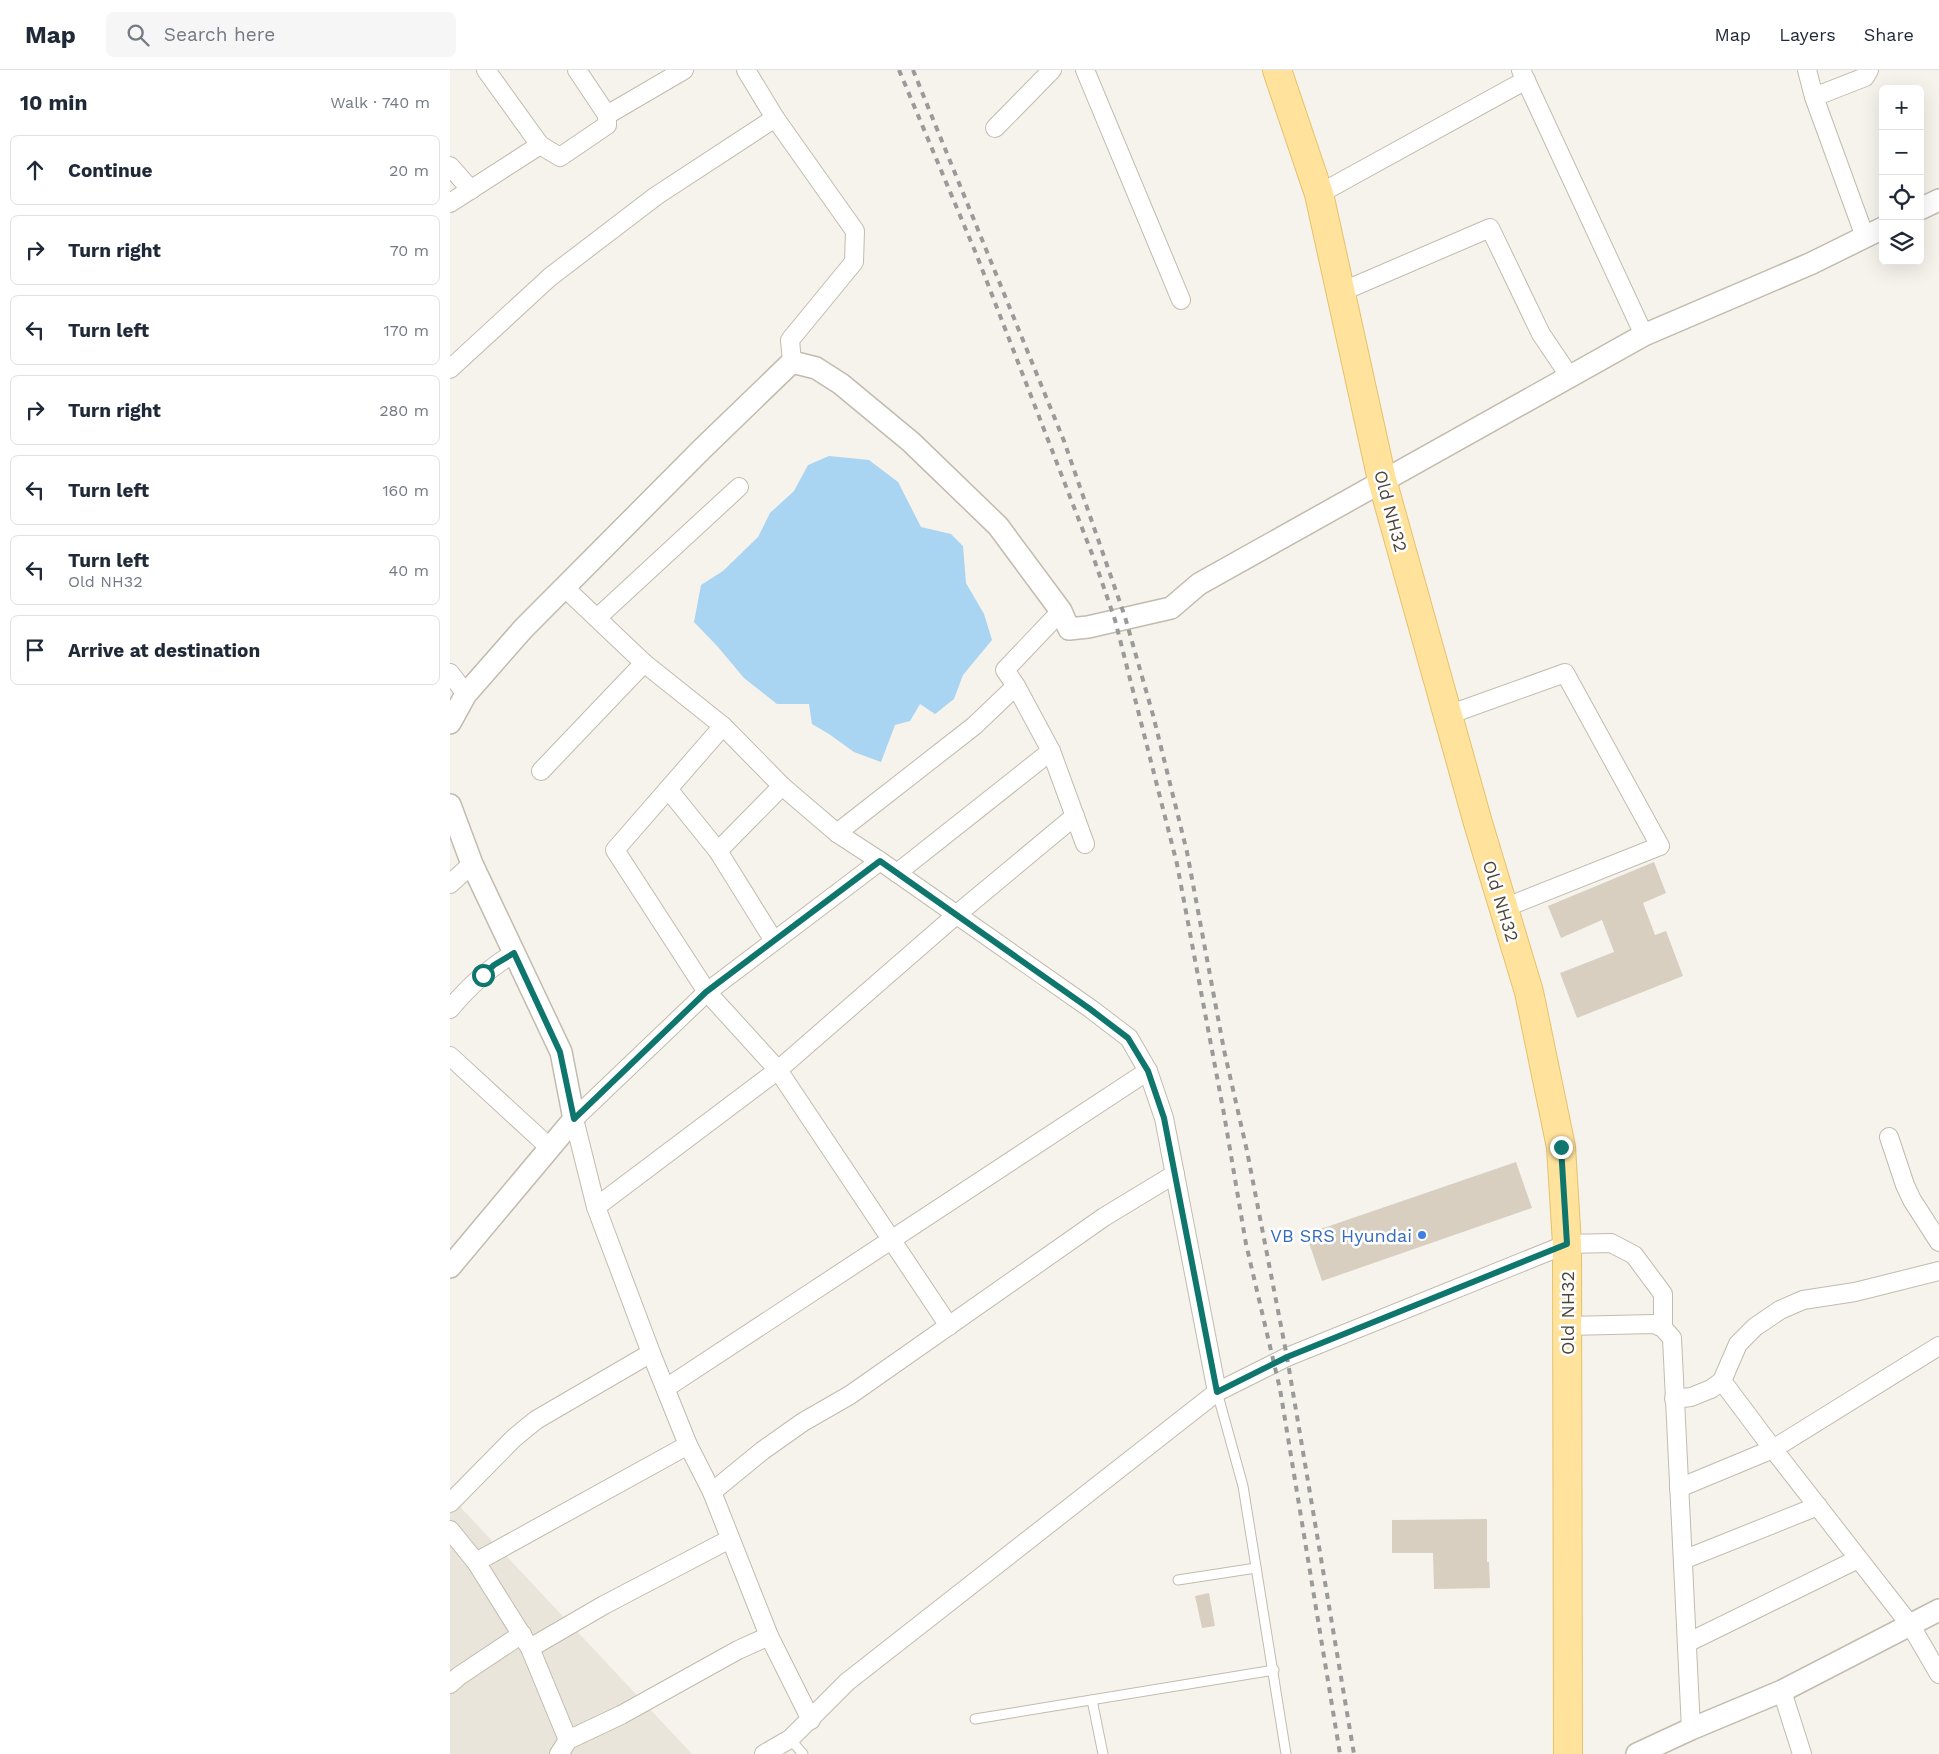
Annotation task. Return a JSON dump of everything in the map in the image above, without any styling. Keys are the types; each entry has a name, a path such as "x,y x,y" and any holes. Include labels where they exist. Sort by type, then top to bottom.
{"main road":[{"name":"Old NH32","path":"1277,70 1319,194 1382,480 1529,992 1561,1147 1567,1244 1568,1754"}],"street":[{"path":"486,70 540,146 560,157 607,125 607,115 577,70"},
{"path":"607,115 684,70"},
{"path":"746,70 774,118 855,231 854,262 790,340 792,362"},
{"path":"994,128 1052,70"},
{"path":"1085,70 1181,300"},
{"path":"792,362 816,368 841,384 911,442 998,526 1061,611 1069,629 1088,627 1171,608 1199,584 1644,335 1812,263 1874,232 1814,97 1807,70"},
{"path":"1814,97 1865,77 1869,70"},
{"path":"1319,194 1524,75 1644,335"},
{"path":"450,369 550,277 656,196 774,118"},
{"path":"450,203 540,146"},
{"path":"450,166 471,190"},
{"path":"1924,207 1939,200"},
{"path":"1341,292 1490,228 1541,334 1570,377"},
{"path":"450,723 466,694 523,628 792,362"},
{"path":"597,618 739,487"},
{"path":"564,587 644,663 723,726 782,786 836,833 898,873 1128,1038 1148,1071 1164,1118 1217,1392"},
{"path":"1061,611 1005,670 1016,686 1051,751 1085,844"},
{"path":"541,771 644,663"},
{"path":"450,673 466,694"},
{"path":"1448,715 1565,674 1660,846 1504,908"},
{"path":"836,833 974,726 1016,686"},
{"path":"723,726 615,850 706,992 778,1070 949,1326"},
{"path":"898,873 1051,751"},
{"path":"718,851 782,786"},
{"path":"668,789 718,851 774,941"},
{"path":"450,805 472,864 560,1052 574,1119 596,1207 651,1353 688,1444 712,1492 769,1636 811,1720"},
{"path":"596,1207 778,1070 1075,816"},
{"path":"450,1267 574,1119 706,992 880,861"},
{"path":"450,884 472,864"},
{"path":"450,1009 494,965 514,953"},
{"path":"450,1056 549,1147"},
{"path":"666,1388 1148,1071"},
{"path":"1889,1137 1912,1200 1939,1242"},
{"path":"712,1492 762,1451 803,1422 850,1395 1104,1217 1175,1174"},
{"path":"764,1754 790,1738 811,1720 847,1682 1217,1392 1287,1357 1567,1244 1612,1243 1634,1255 1663,1294 1663,1328"},
{"path":"1674,1399 1691,1397 1712,1389 1722,1381 1738,1344 1755,1327 1780,1310 1803,1300 1854,1292 1939,1271"},
{"path":"1567,1326 1654,1324 1663,1328 1672,1338 1691,1729"},
{"path":"1679,1488 1773,1449 1939,1346"},
{"path":"450,1503 514,1438 536,1420 651,1353"},
{"path":"1722,1381 1910,1626 1939,1674"},
{"path":"476,1562 688,1444"},
{"path":"1683,1560 1818,1506"},
{"path":"450,1530 456,1549 476,1562 526,1641 563,1747 738,1650 769,1636"},
{"path":"450,1684 459,1676 526,1641 604,1605 730,1539"},
{"path":"1687,1643 1858,1559"},
{"path":"1637,1754 1782,1691 1939,1610"},
{"path":"1782,1691 1802,1754"}],"lane":[{"path":"1217,1392 1243,1486 1286,1754"},
{"path":"1178,1580 1256,1568"},
{"path":"975,1719 1274,1670"},
{"path":"1092,1700 1103,1754"},
{"path":"790,1738 803,1754"}],"shaded area":[{"path":"450,1496 692,1754 450,1754"}],"water":[{"path":"829,456 869,460 898,482 921,527 951,534 963,546 966,583 984,614 992,640 963,675 954,699 935,714 920,704 910,721 895,725 881,762 854,752 812,724 809,704 777,704 744,678 694,622 701,585 723,571 758,537 770,513 794,491 808,465"}],"building":[{"path":"1654,862 1666,893 1643,903 1655,935 1666,931 1683,976 1577,1018 1560,973 1614,952 1602,920 1561,938 1548,906"},
{"path":"1516,1162 1532,1208 1322,1281 1306,1234"},
{"path":"1487,1519 1487,1562 1489,1562 1490,1588 1434,1589 1433,1553 1392,1553 1392,1520"},
{"path":"1209,1593 1215,1626 1202,1628 1195,1596"}],"railway":[{"path":"899,70 977,256 1094,559 1115,620 1177,864 1224,1114 1246,1244 1280,1389 1340,1754"},
{"path":"913,70 1064,441 1125,617 1153,715 1187,852 1224,1050 1247,1151 1287,1357 1354,1754"}],"place":[{"name":"VB SRS Hyundai","path":"1422,1235"}],"route":[{"path":"483,975 494,965 514,953 560,1052 574,1119 706,992 880,861 1090,1009 1128,1038 1148,1071 1164,1118 1217,1392 1287,1357 1346,1332 1403,1312 1567,1244 1561,1147"}]}
